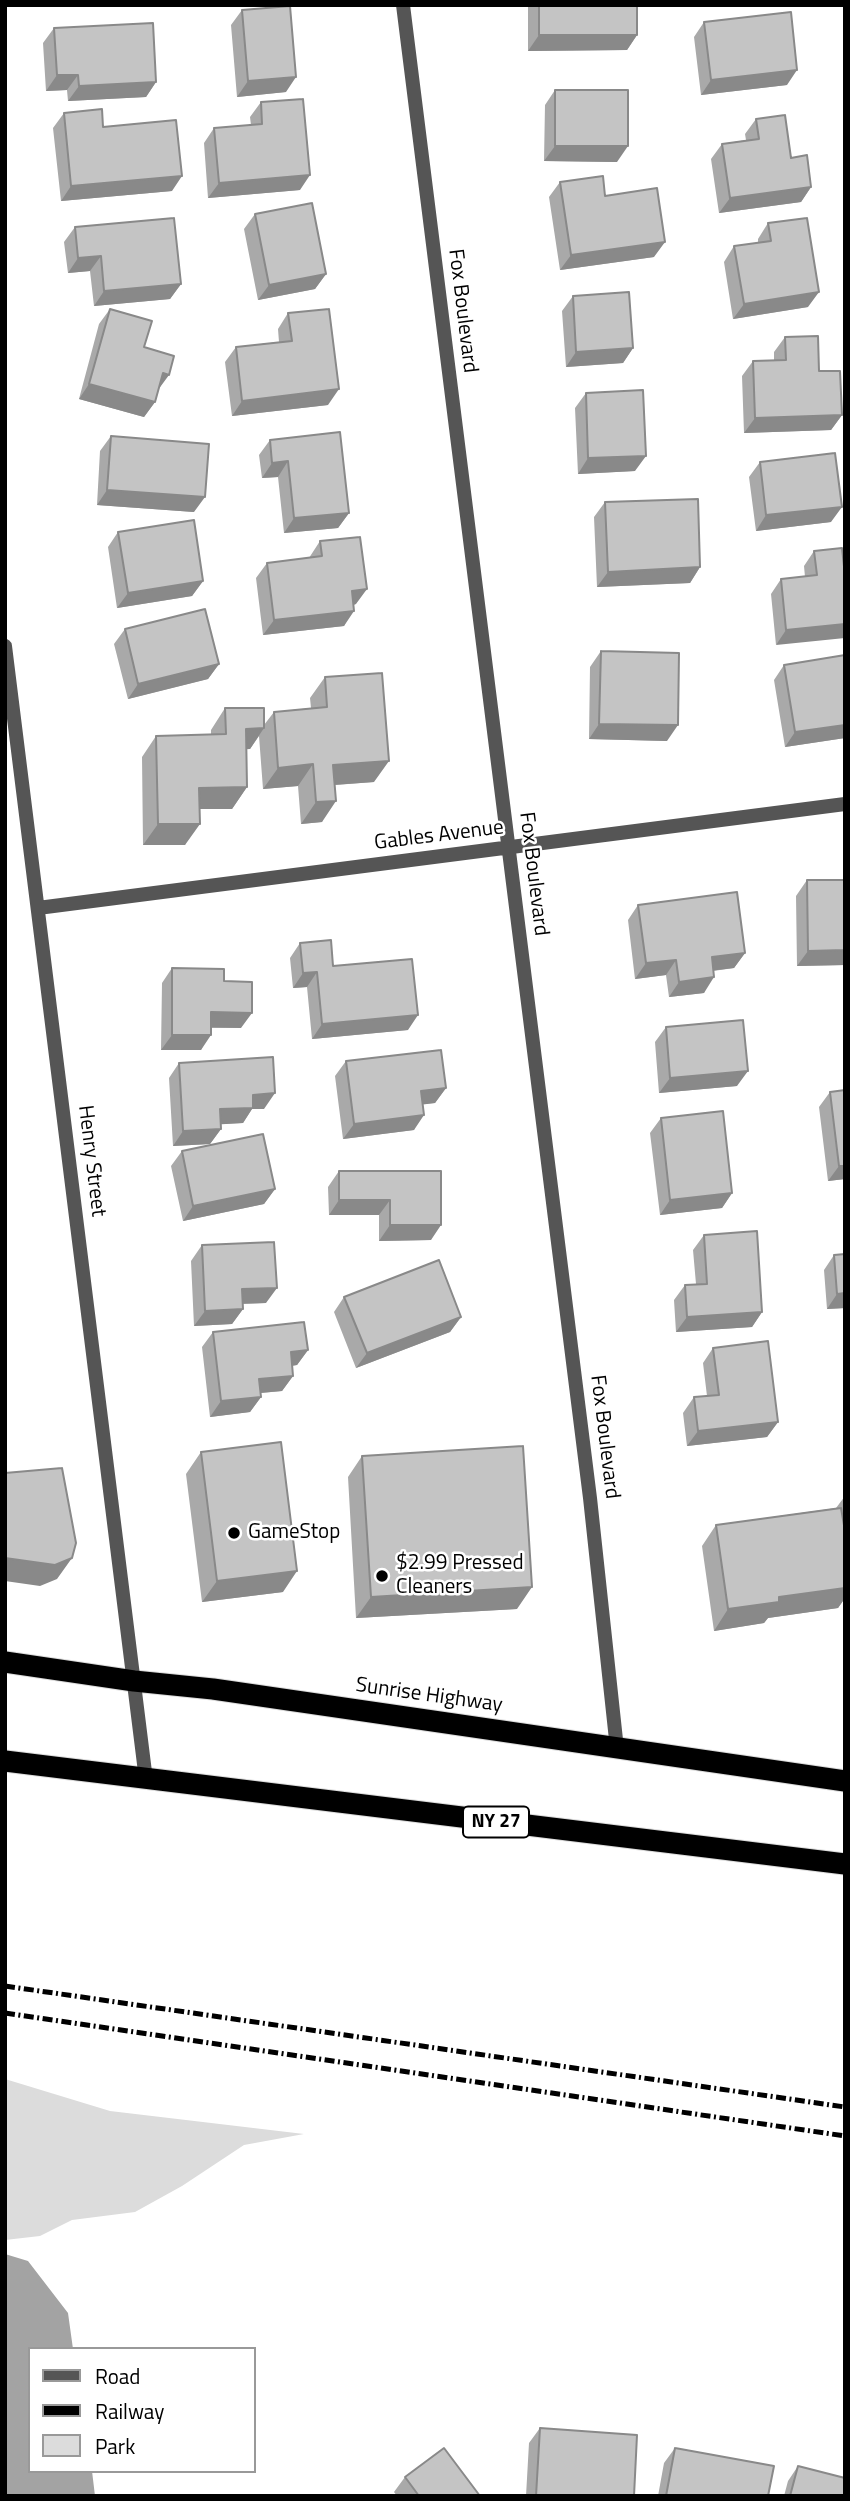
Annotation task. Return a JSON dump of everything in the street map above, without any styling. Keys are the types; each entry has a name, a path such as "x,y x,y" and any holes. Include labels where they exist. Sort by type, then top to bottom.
{"highway":[{"name":"Sunrise Highway","path":"5,1662 134,1681 213,1689 845,1781"},
{"name":"NY 27","path":"5,1761 845,1864"}],"street":[{"name":"Fox Boulevard","path":"403,5 589,1486 617,1749"},
{"name":"Henry Street","path":"5,646 146,1780"},
{"name":"Gables Avenue","path":"38,908 845,804"}],"green space":[{"path":"5,2079 110,2111 304,2134 244,2145 182,2186 135,2212 72,2220 40,2236 5,2240"}],"shaded area":[{"path":"5,2254 28,2261 68,2313 73,2347 28,2347 28,2473 92,2473 95,2496 5,2496"}],"building":[{"path":"539,5 637,5 637,35 539,35"},
{"path":"290,6 296,77 248,81 242,10"},
{"path":"791,12 797,70 711,80 704,22"},
{"path":"153,23 156,82 79,86 78,75 57,75 54,28"},
{"path":"555,90 628,90 628,146 555,146"},
{"path":"303,99 310,175 219,183 214,128 262,124 261,102"},
{"path":"102,109 103,127 176,120 182,176 71,186 64,113"},
{"path":"785,115 791,158 807,155 811,187 730,198 722,144 759,139 756,119"},
{"path":"603,176 605,196 657,188 665,242 571,255 560,182"},
{"path":"312,203 326,274 269,285 255,214"},
{"path":"174,218 181,284 104,291 101,256 78,258 75,227"},
{"path":"807,218 819,292 744,304 734,246 771,241 768,223"},
{"path":"629,292 633,348 576,352 573,296"},
{"path":"110,309 152,321 144,347 174,356 169,375 163,373 155,402 89,384"},
{"path":"329,309 339,389 242,401 236,347 292,341 288,313"},
{"path":"818,336 819,371 840,371 842,415 755,418 753,361 786,360 785,337"},
{"path":"643,390 646,456 588,458 586,393"},
{"path":"340,432 349,513 294,518 288,461 272,463 270,440"},
{"path":"111,436 209,444 205,497 107,490"},
{"path":"835,453 842,507 766,515 760,462"},
{"path":"698,499 700,567 608,572 605,502"},
{"path":"194,520 203,581 128,593 118,532"},
{"path":"360,537 367,589 352,591 354,611 274,620 267,563 322,556 320,541"},
{"path":"842,548 845,624 786,630 781,579 817,575 814,551"},
{"path":"205,609 219,664 138,684 125,629"},
{"path":"601,651 679,653 678,725 599,724"},
{"path":"845,655 845,725 795,732 784,665"},
{"path":"382,673 389,761 333,765 336,801 316,802 313,764 278,768 274,712 327,707 325,677"},
{"path":"225,708 264,708 264,728 246,729 247,787 199,788 200,824 158,824 156,736 226,734"},
{"path":"807,880 845,880 845,950 808,951"},
{"path":"737,892 745,953 712,957 714,977 679,982 676,960 646,963 638,905"},
{"path":"331,940 333,966 412,959 418,1015 322,1024 317,972 303,973 300,943"},
{"path":"172,968 224,969 224,981 252,982 252,1013 211,1012 211,1035 172,1035"},
{"path":"743,1020 748,1071 670,1078 666,1027"},
{"path":"441,1050 446,1088 421,1091 424,1115 354,1124 346,1061"},
{"path":"273,1057 275,1093 253,1095 253,1108 220,1109 221,1129 183,1131 179,1063"},
{"path":"845,1090 845,1166 839,1166 830,1092"},
{"path":"723,1111 732,1193 670,1200 661,1118"},
{"path":"263,1134 275,1189 193,1206 182,1151"},
{"path":"339,1171 441,1171 441,1225 390,1225 390,1200 339,1200"},
{"path":"757,1231 762,1312 687,1317 685,1285 707,1284 704,1235"},
{"path":"274,1242 277,1288 242,1289 243,1309 205,1311 202,1245"},
{"path":"845,1254 845,1293 837,1294 834,1255"},
{"path":"439,1260 461,1317 367,1353 344,1297"},
{"path":"304,1322 308,1350 291,1352 293,1376 259,1379 261,1397 221,1401 213,1332"},
{"path":"768,1341 778,1422 698,1431 694,1397 719,1395 713,1348"},
{"name":"GameStop","path":"281,1442 297,1571 217,1581 201,1452"},
{"path":"523,1446 532,1587 371,1597 362,1456"},
{"path":"62,1468 76,1543 72,1558 55,1565 5,1558 5,1473"},
{"path":"841,1508 845,1531 845,1588 779,1597 779,1602 728,1609 716,1525"},
{"path":"540,2428 637,2435 634,2496 536,2496"},
{"path":"444,2448 480,2496 419,2496 405,2477"},
{"path":"675,2448 774,2466 768,2496 666,2496"},
{"path":"798,2466 845,2478 845,2496 790,2496"}],"railway":[{"path":"5,1986 845,2107"},
{"path":"5,2013 845,2136"}],"place":[{"name":"GameStop","path":"234,1533"},
{"name":"$2.99 Pressed Cleaners","path":"382,1576"}]}
